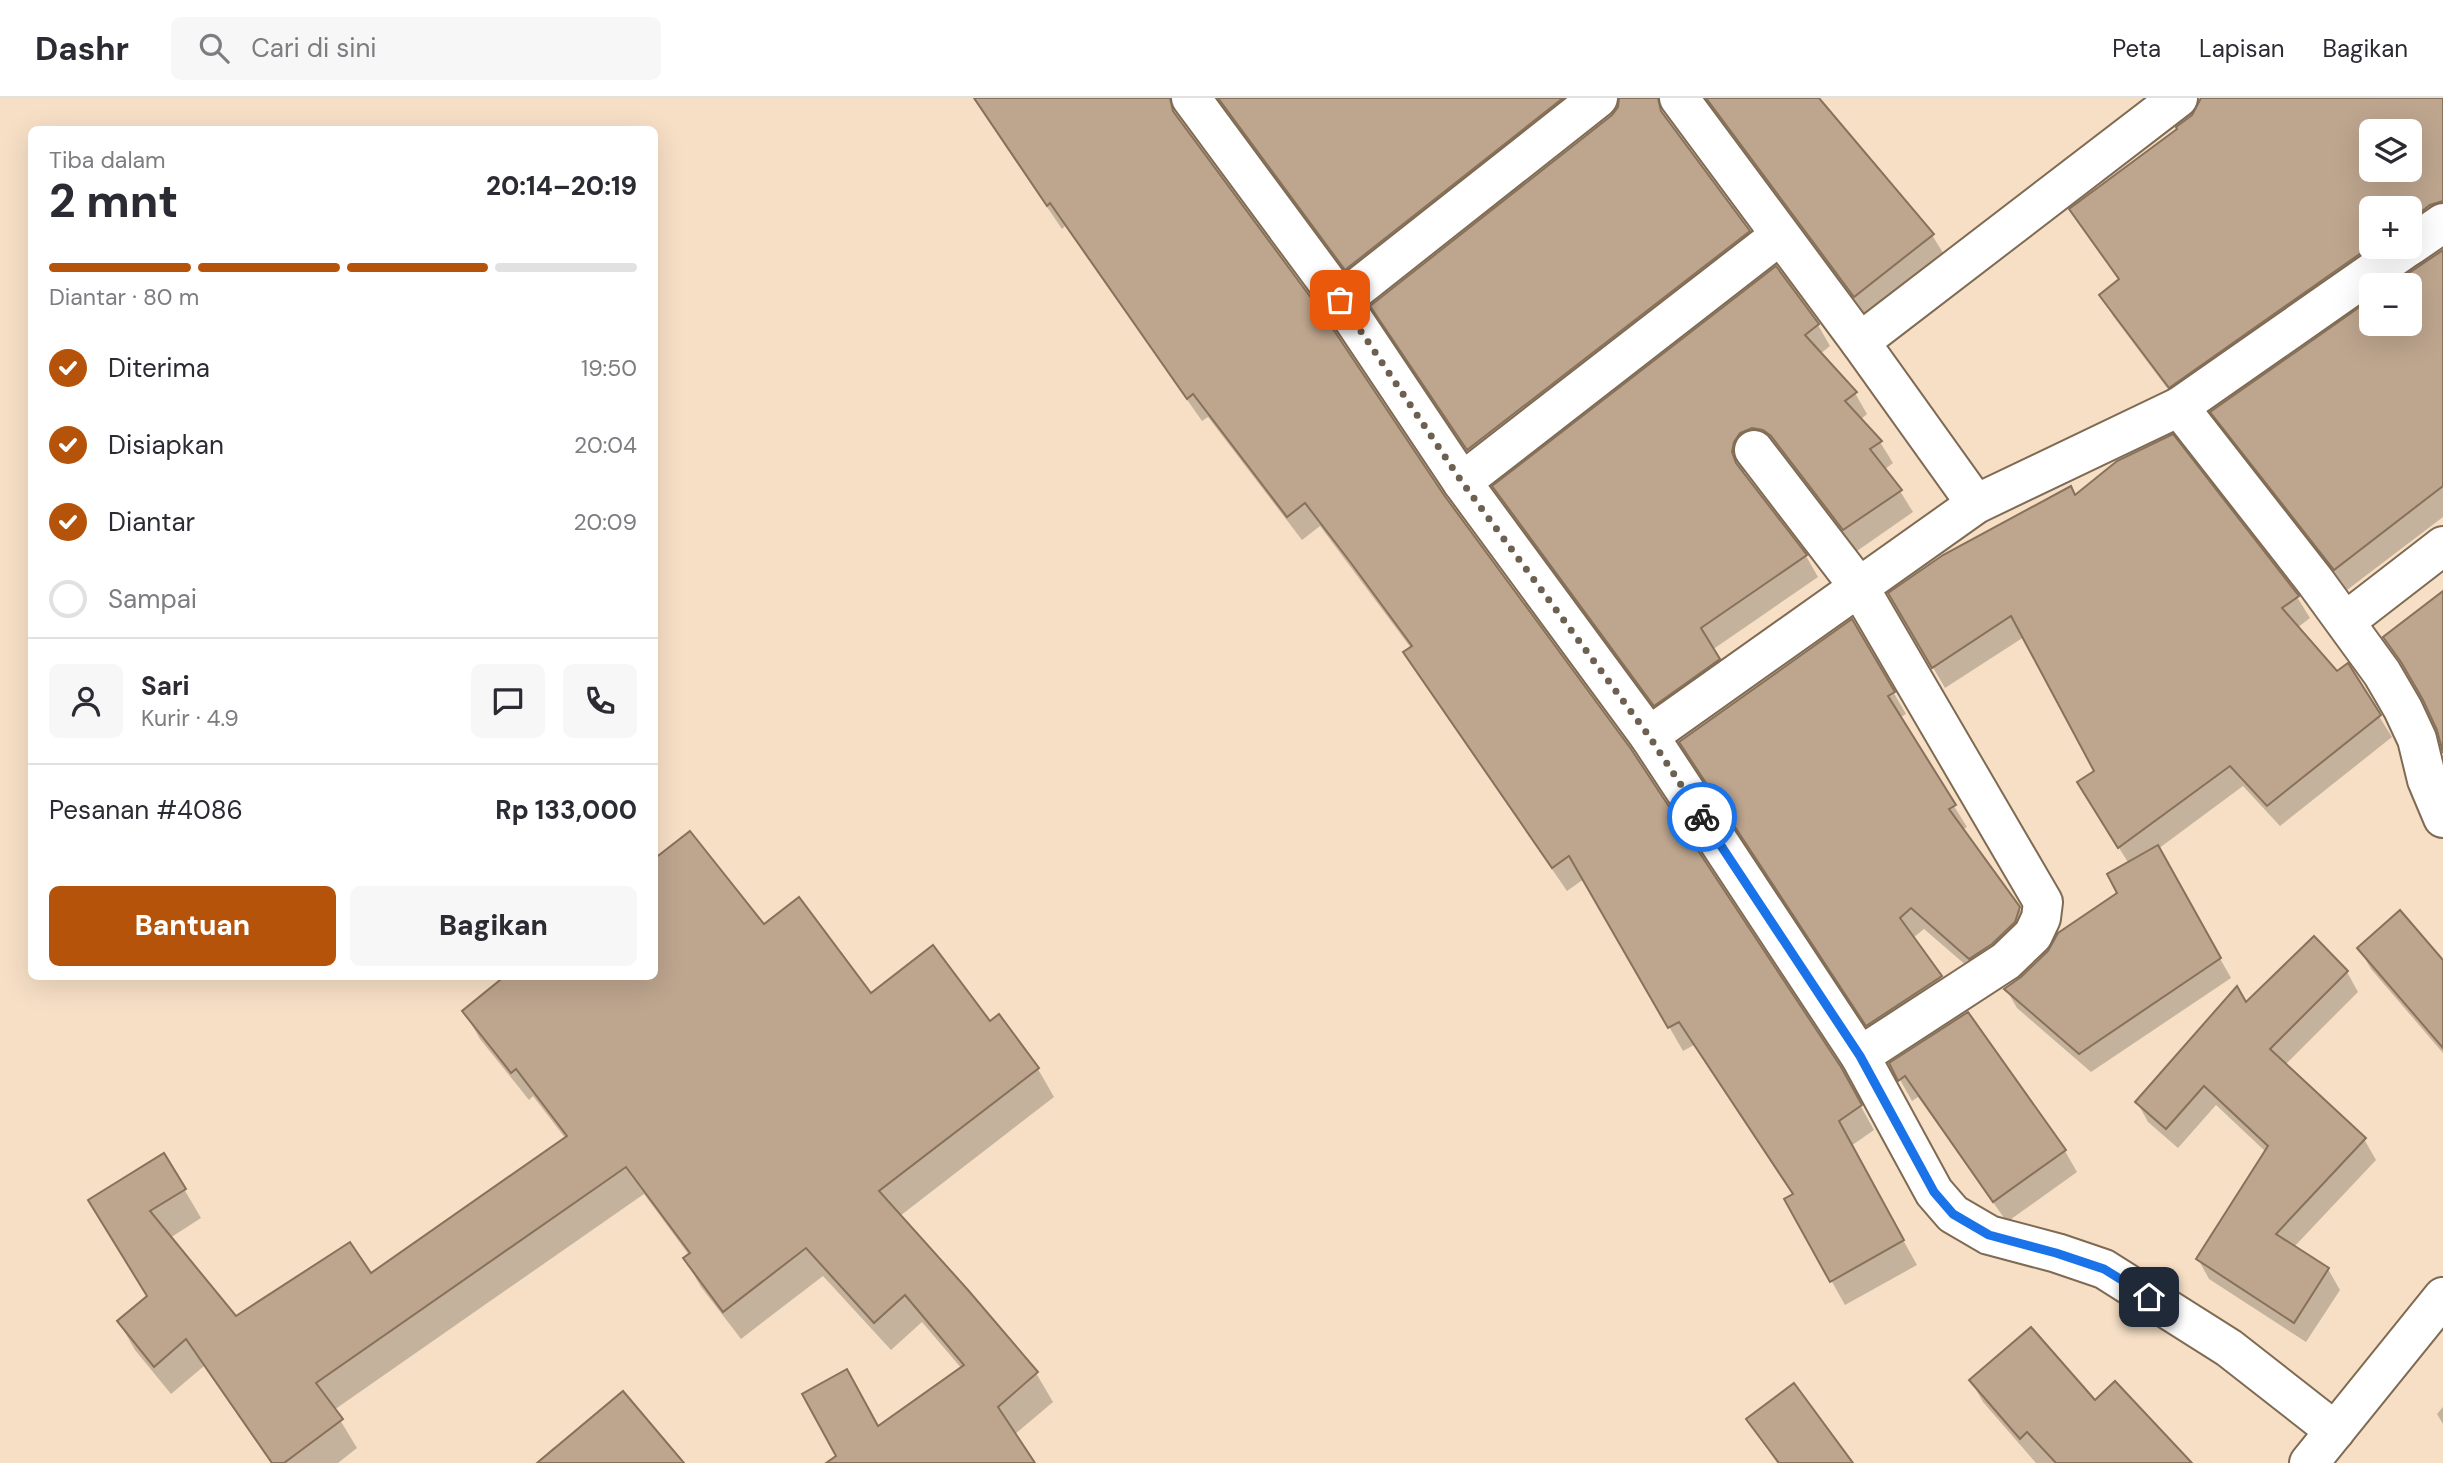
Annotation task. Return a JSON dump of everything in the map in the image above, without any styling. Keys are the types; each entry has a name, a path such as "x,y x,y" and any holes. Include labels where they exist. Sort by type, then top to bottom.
{"street":[{"path":"1191,98 1340,300 1462,482 1649,736 1860,1056 1934,1192 1953,1214 1989,1235 2104,1269 2229,1348 2335,1431"},
{"path":"1340,300 1598,98"},
{"path":"1679,98 1976,504"},
{"path":"1860,342 2178,98"},
{"path":"2422,237 2443,223"},
{"path":"1462,482 1779,236"},
{"path":"1649,736 1976,504 2179,407 2390,259"},
{"path":"2179,407 2346,621 2382,673 2417,739 2427,780 2443,818"},
{"path":"1754,450 1859,587 2043,902 2041,918 2033,936 2006,961 1860,1056"},
{"path":"2346,621 2443,546"},
{"path":"2309,1463 2443,1297"}],"building":[{"path":"974,98 1170,98 1173,111 1323,314 1444,495 1631,749 1841,1067 1862,1105 1839,1121 1904,1240 1830,1282 1784,1199 1793,1194 1679,1022 1668,1028 1569,856 1552,868 1403,652 1412,646 1351,563 1305,503 1287,517 1193,394 1187,399 1050,203 1047,206"},
{"path":"1218,98 1563,98 1345,270"},
{"path":"1619,98 1658,98 1661,111 1750,231 1467,450 1370,306 1612,115 1618,107"},
{"path":"1706,98 1819,98 1934,234 1854,297"},
{"path":"2201,98 2443,98 2443,201 2422,211 2422,196 2359,196 2359,254 2169,388 2099,295 2119,279 2069,209 2177,129 2176,127 2192,115"},
{"path":"2443,250 2443,486 2334,570 2210,412 2359,307 2359,336 2422,336 2422,273 2409,273"},
{"path":"1776,266 1819,324 1805,335 1857,392 1845,401 1882,441 1870,449 1902,490 1843,530 1771,436 1763,430 1752,428 1740,433 1732,452 1736,463 1807,555 1701,628 1720,659 1654,706 1492,486"},
{"path":"2173,434 2299,596 2282,608 2337,671 2348,663 2381,715 2267,806 2230,766 2118,848 2077,782 2094,771 2011,616 1932,668 1888,593 1943,555 2071,486 2075,495 2117,461"},
{"path":"2443,591 2443,753 2437,730 2423,700 2383,637"},
{"path":"1852,619 1895,692 1888,696 1956,805 1949,809 2020,907 2015,922 1992,944 1969,959 1911,908 1900,918 1942,976 1866,1026 1679,742"},
{"path":"690,831 764,924 799,897 871,993 933,945 990,1021 999,1014 1039,1068 879,1191 1038,1372 998,1407 1035,1463 826,1463 836,1456 802,1394 847,1369 878,1426 964,1365 905,1295 874,1323 806,1248 723,1312 683,1258 690,1253 626,1167 316,1383 343,1419 284,1463 272,1463 186,1339 154,1367 117,1321 147,1296 88,1200 164,1153 186,1189 150,1211 236,1316 350,1242 371,1273 567,1136 516,1069 511,1073 462,1011 500,980 658,980 658,856"},
{"path":"2158,845 2221,958 2079,1054 2004,989 2048,951 2058,933 2117,893 2107,874"},
{"path":"2400,910 2443,960 2443,1048 2357,948"},
{"path":"2314,936 2348,971 2270,1049 2366,1138 2276,1234 2329,1268 2294,1323 2196,1259 2268,1146 2204,1086 2166,1129 2135,1102 2237,986 2246,1002"},
{"path":"1968,1012 2066,1150 1993,1202 1905,1076 1898,1081 1889,1063"},
{"path":"2031,1327 2095,1400 2115,1381 2192,1463 2056,1463 2027,1432 2020,1439 1969,1380"},
{"path":"1794,1383 1853,1463 1779,1463 1746,1419"},
{"path":"623,1391 684,1463 537,1463"}],"way so far":[{"path":"1340,300 1462,482 1649,736 1702,817"}],"route":[{"path":"1702,817 1860,1056 1934,1192 1953,1214 1989,1235 2104,1269 2149,1297"}]}
